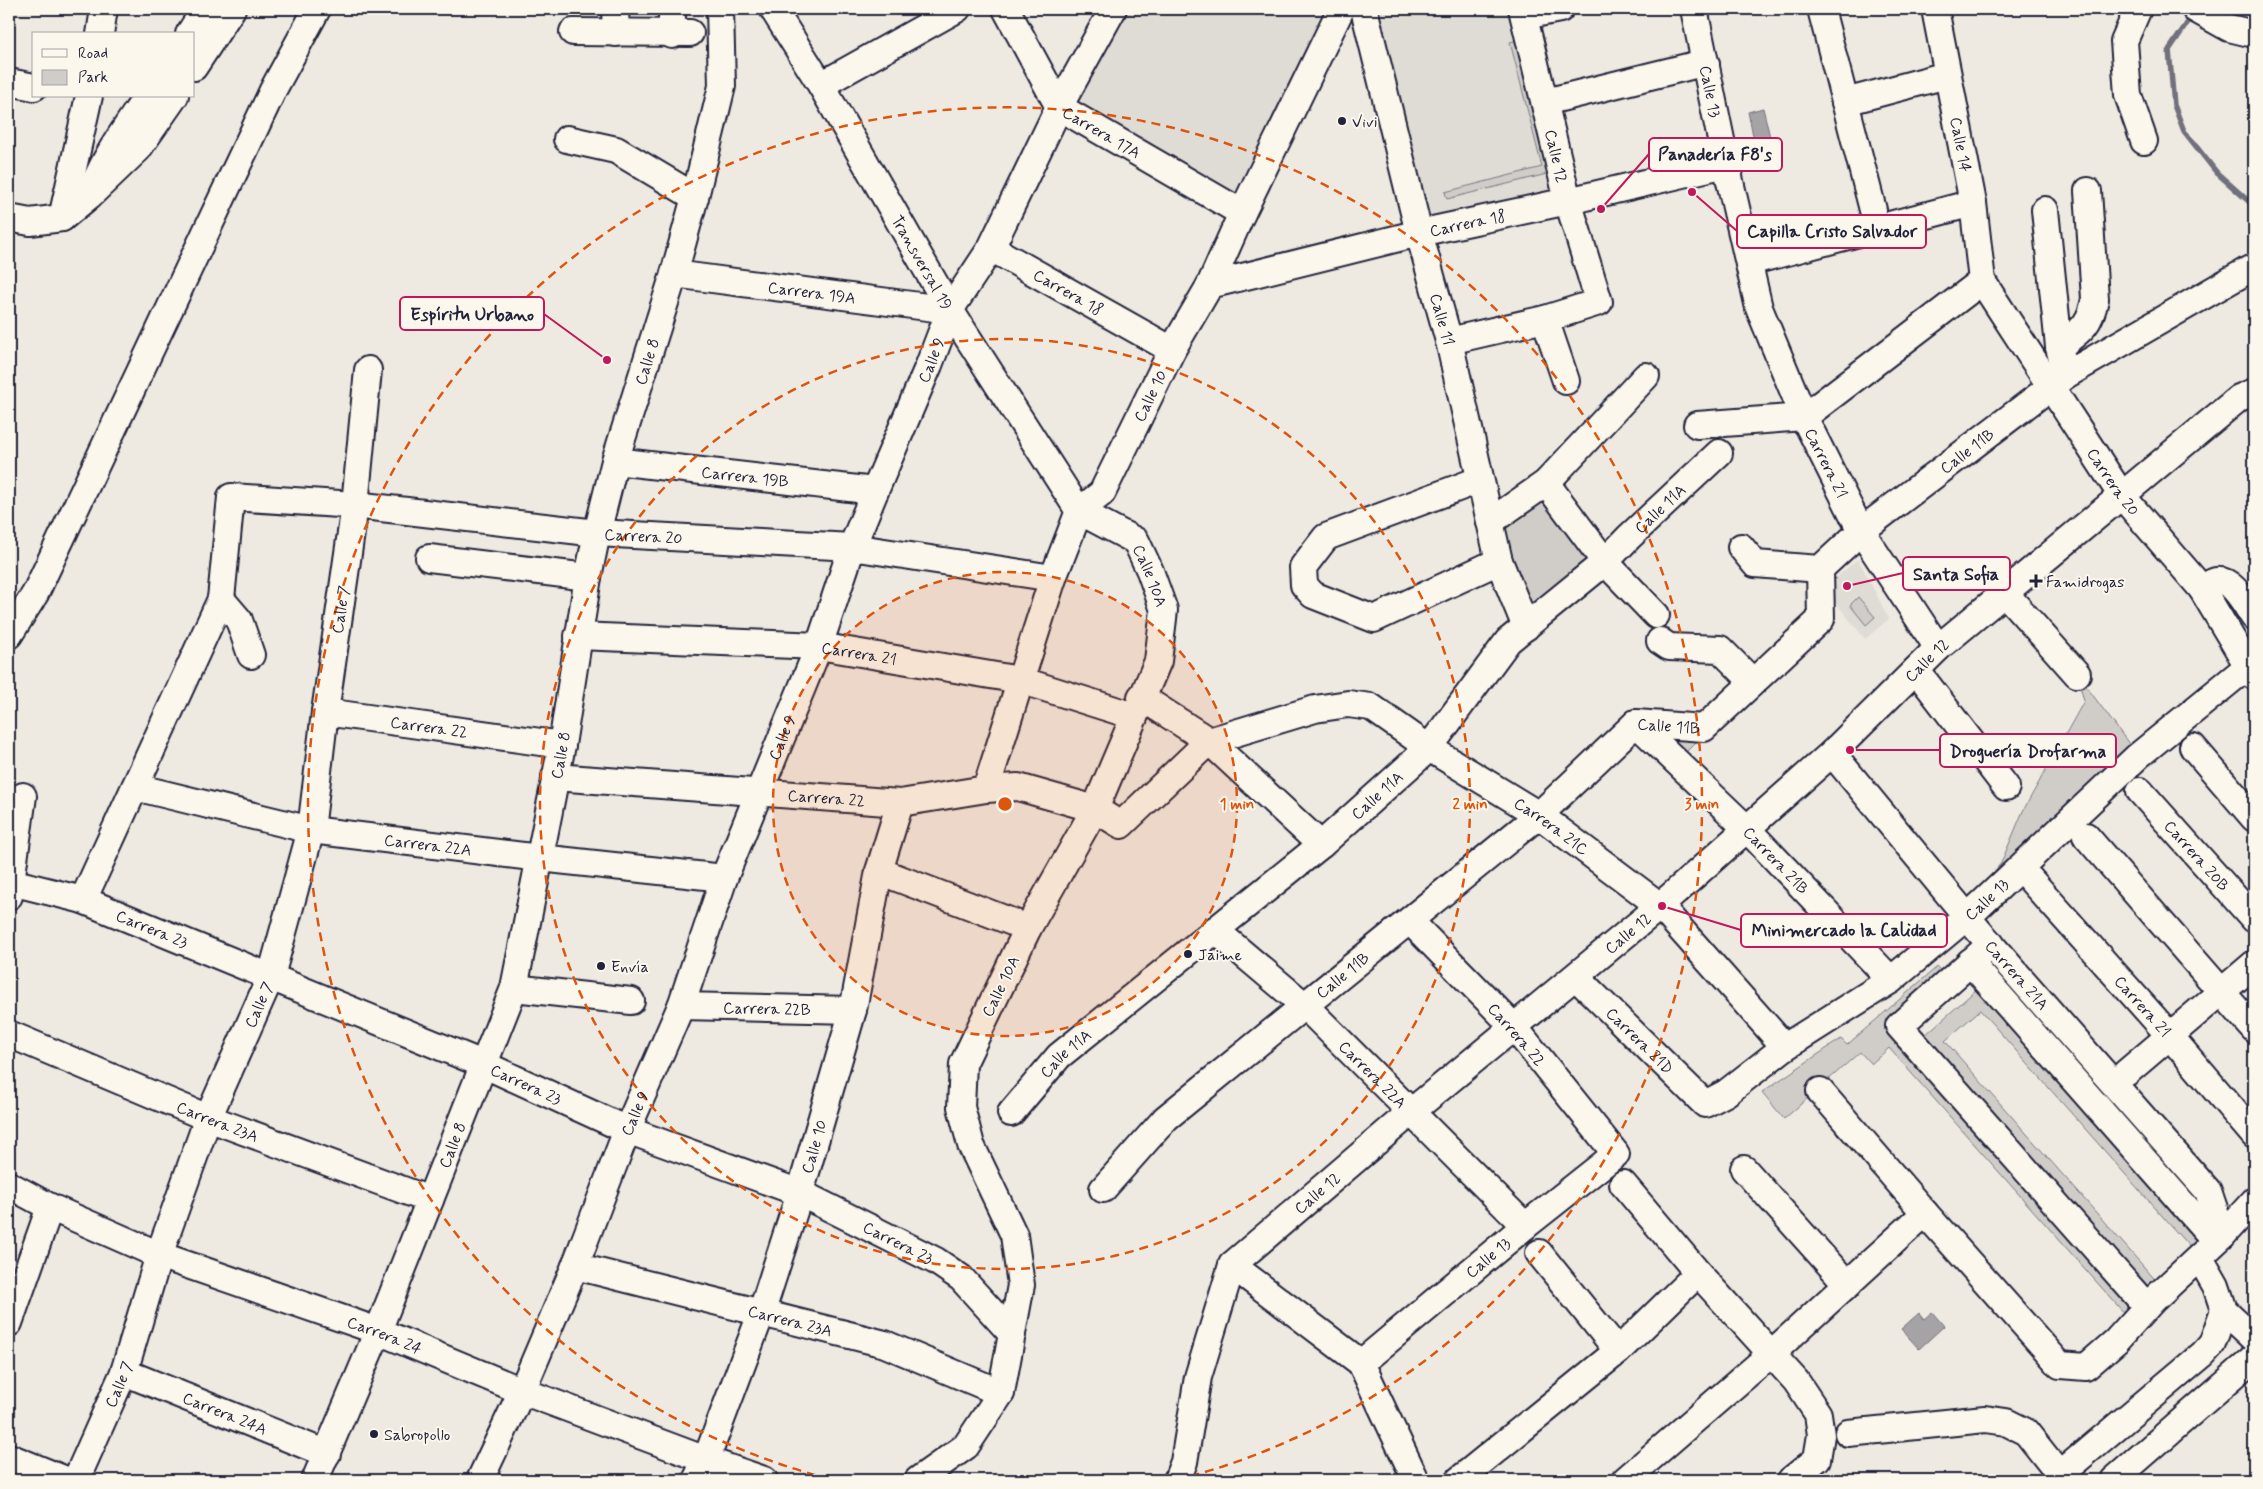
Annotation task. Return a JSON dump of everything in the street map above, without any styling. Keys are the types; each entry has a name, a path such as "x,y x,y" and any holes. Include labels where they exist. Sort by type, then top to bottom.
{"street":[{"path":"100,32 104,9"},
{"path":"177,32 187,9"},
{"path":"190,32 205,9"},
{"path":"195,65 232,9"},
{"path":"9,635 35,594 274,88 317,9"},
{"path":"573,32 615,21 681,34 672,9"},
{"name":"Calle 8","path":"315,1480 378,1331 514,988 562,745 578,636 597,533 615,461 674,274 722,86 720,9"},
{"name":"Transversal 19","path":"773,9 821,85 950,310 1079,511"},
{"path":"821,85 957,9"},
{"name":"Carrera 17A","path":"1006,9 1059,107 1242,213"},
{"name":"Calle 9","path":"480,1480 522,1391 575,1266 627,1130 681,1006 724,878 819,646 852,547 929,365 950,310 991,248 1059,107 1113,9"},
{"name":"Calle 10","path":"1079,511 1102,493 1172,350 1210,285 1242,213 1341,9"},
{"name":"Calle 11","path":"1364,9 1418,233 1449,341 1500,561 1526,627"},
{"path":"1523,12 1560,9"},
{"path":"1821,9 1873,210"},
{"name":"Calle 14","path":"1935,9 1973,203 1982,281"},
{"path":"2138,9 2124,41 2128,95 2144,141"},
{"path":"2195,9 2228,28 2254,34"},
{"name":"Calle 13","path":"1699,10 1706,64 1726,164 1750,262"},
{"name":"Calle 12","path":"1523,12 1568,201 1599,302 1545,319"},
{"path":"1545,102 1695,65 1706,64"},
{"path":"1845,102 1948,76"},
{"path":"9,82 32,87"},
{"path":"62,218 86,98"},
{"path":"9,218 30,222 62,218 89,196 138,149 174,98"},
{"path":"89,196 109,152 127,128 144,100"},
{"path":"567,139 616,150 695,196"},
{"name":"Carrera 18","path":"1210,285 1418,233 1568,201 1726,164"},
{"path":"2059,347 2080,331 2092,316 2094,299 2088,191"},
{"path":"1750,262 1973,203"},
{"path":"2045,210 2059,347 2059,382"},
{"name":"Carrera 18","path":"991,248 1172,350"},
{"name":"Carrera 21","path":"1750,262 1759,308 1804,418 1861,531 1938,648"},
{"name":"Calle 11B","path":"1103,1189 1166,1118 1539,815 1636,723 1704,728 1821,619 1820,569 1861,531 2059,382 2250,269"},
{"name":"Carrera 19A","path":"674,274 950,310"},
{"path":"1697,425 1804,418 1982,281"},
{"name":"Carrera 20","path":"1982,281 2059,382 2122,496 2202,589 2251,672"},
{"path":"1449,341 1545,319 1566,381"},
{"name":"Calle 7","path":"76,1480 124,1372 159,1255 208,1118 271,976 311,830 325,712 355,506 368,370"},
{"path":"1490,522 1546,483 1646,376"},
{"name":"Calle 12","path":"1232,1265 1411,1112 1660,906 1832,753 1938,648 2239,398 2254,392"},
{"name":"Calle 11A","path":"1011,1113 1059,1056 1320,845 1429,748 1508,641 1606,562 1629,537 1719,453"},
{"name":"Carrera 19B","path":"615,461 875,491"},
{"path":"1480,480 1326,537 1303,567 1304,585 1314,596 1374,619 1500,561"},
{"path":"1546,483 1606,562 1656,615"},
{"name":"Carrera 20","path":"221,599 232,497 355,506 597,533 852,547 1053,578"},
{"path":"986,789 1053,578 1079,511"},
{"name":"Calle 10A","path":"918,1480 966,1446 1001,1393 1021,1285 1014,1235 971,1145 961,1108 963,1064 1028,928 1095,809 1137,706 1158,661 1164,610 1150,571 1136,541 1079,511"},
{"path":"1741,547 1755,564 1820,569"},
{"path":"429,558 588,577"},
{"path":"2202,589 2217,581 2228,583 2238,593 2254,617"},
{"path":"2004,592 2077,674"},
{"path":"83,900 221,599 239,620 251,655"},
{"name":"Carrera 21","path":"578,636 819,646 1020,680 1137,706"},
{"path":"1660,641 1670,647 1720,649 1753,682"},
{"path":"1916,670 2006,787"},
{"name":"Calle 13","path":"1705,1104 1726,1093 1785,1046 1891,980 1968,916 2138,756 2251,672"},
{"name":"Carrera 21C","path":"1209,741 1315,709 1348,704 1371,707 1429,748 1539,815 1660,906 1785,1046"},
{"path":"1137,706 1209,741 1320,845"},
{"name":"Carrera 22","path":"325,712 562,745"},
{"name":"Carrera 21B","path":"1636,723 1747,829 1891,980"},
{"path":"1095,809 1121,825 1209,741"},
{"path":"2193,747 2254,818"},
{"name":"Carrera 21A","path":"1832,753 1991,944 2208,1191 2212,1243"},
{"name":"Carrera 22","path":"555,777 761,791 900,803 986,789 1018,787 1095,809"},
{"name":"Carrera 22A","path":"135,787 311,830 724,878"},
{"name":"Carrera 20B","path":"2140,791 2254,919"},
{"path":"10,889 23,796"},
{"name":"Calle 10","path":"701,1470 761,1314 800,1193 853,1010 879,871 900,803"},
{"path":"2086,836 2254,1029"},
{"path":"879,871 1028,928"},
{"name":"Carrera 21","path":"2030,879 2170,1036 2254,1135"},
{"name":"Carrera 23","path":"10,889 83,900 485,1065 627,1130 800,1193 936,1261 961,1278 1012,1334"},
{"name":"Carrera 22","path":"1410,921 1514,1027 1616,1154"},
{"name":"Carrera 22A","path":"1215,930 1305,1006 1525,1226"},
{"path":"1991,944 1899,1026 2140,1300"},
{"path":"1970,962 2212,1243 2216,1286 2224,1310 2254,1338"},
{"path":"2126,1073 2254,964"},
{"name":"Carrera 21D","path":"1576,977 1705,1104"},
{"path":"514,988 631,1000"},
{"name":"Carrera 22B","path":"681,1006 853,1010"},
{"name":"Carrera 23A","path":"9,1034 208,1118 430,1200"},
{"path":"1820,1091 2060,1365 2086,1367 2116,1341 2153,1300 2254,1201"},
{"name":"Calle 13","path":"1361,1363 1525,1226 1616,1154"},
{"path":"1744,1169 1848,1286"},
{"path":"1623,1184 1698,1273 1796,1381 1818,1414 1821,1436 1817,1459 1791,1480"},
{"name":"Carrera 24","path":"9,1185 50,1206 159,1255 378,1331 522,1391 701,1470 764,1480"},
{"path":"2208,1191 2254,1201"},
{"path":"9,1323 50,1206"},
{"path":"1625,1480 1848,1286 1925,1213"},
{"path":"1539,1253 1618,1350"},
{"path":"1177,1480 1184,1462 1198,1377 1232,1265 1361,1363 1416,1480"},
{"name":"Carrera 23A","path":"575,1266 885,1344 1001,1393"},
{"path":"1459,1480 1618,1350 1698,1273"},
{"path":"1848,1433 1985,1419 2006,1422 2026,1432 2062,1477 2203,1354 2212,1344 2224,1310"},
{"path":"2114,1480 2254,1358"},
{"name":"Carrera 24A","path":"124,1372 327,1454"},
{"path":"9,1457 66,1480"}],"shaded area":[{"path":"1113,9 1341,9 1242,213 1059,107"},
{"path":"1364,9 1522,9 1568,201 1419,233"},
{"path":"1763,108 1770,137 1754,140 1748,112"},
{"path":"1858,559 1889,619 1865,639 1824,588"},
{"path":"1932,1312 1944,1326 1919,1349 1901,1329 1919,1313 1924,1319"}],"green space":[{"path":"2195,9 2254,9 2254,34"},
{"path":"1521,39 1555,172 1447,199 1445,192 1542,167 1510,42"},
{"path":"1546,483 1605,562 1526,627 1490,522"},
{"path":"1858,597 1875,617 1866,625 1850,605"},
{"path":"2077,674 2138,756 1971,902 2001,863 2023,811 2084,701"},
{"path":"1661,737 1698,740 1681,757"},
{"path":"1937,967 1950,980 1899,1026 1915,1044 1986,981 2212,1237 2194,1252 1980,1010 1945,1041 2159,1284 2125,1314 1889,1048 1871,1064 1860,1052 1784,1119 1762,1092 1841,1039 1847,1045"}],"waterway":[{"path":"2192,16 2169,50 2174,105 2184,131 2217,173 2254,206"}],"place":[{"name":"Vivi","path":"1342,121"},
{"name":"Capilla Cristo Salvador","path":"1692,192"},
{"name":"Panadería F8's","path":"1601,209"},
{"name":"Espíritu Urbano","path":"607,360"},
{"name":"Famidrogas","path":"2036,581"},
{"name":"Santa Sofia","path":"1847,586"},
{"name":"Droguería Drofarma","path":"1850,750"},
{"name":"Minimercado la Calidad","path":"1662,906"},
{"name":"Jaime","path":"1188,954"},
{"name":"Envía","path":"601,966"},
{"name":"Sabropollo","path":"374,1434"}]}
